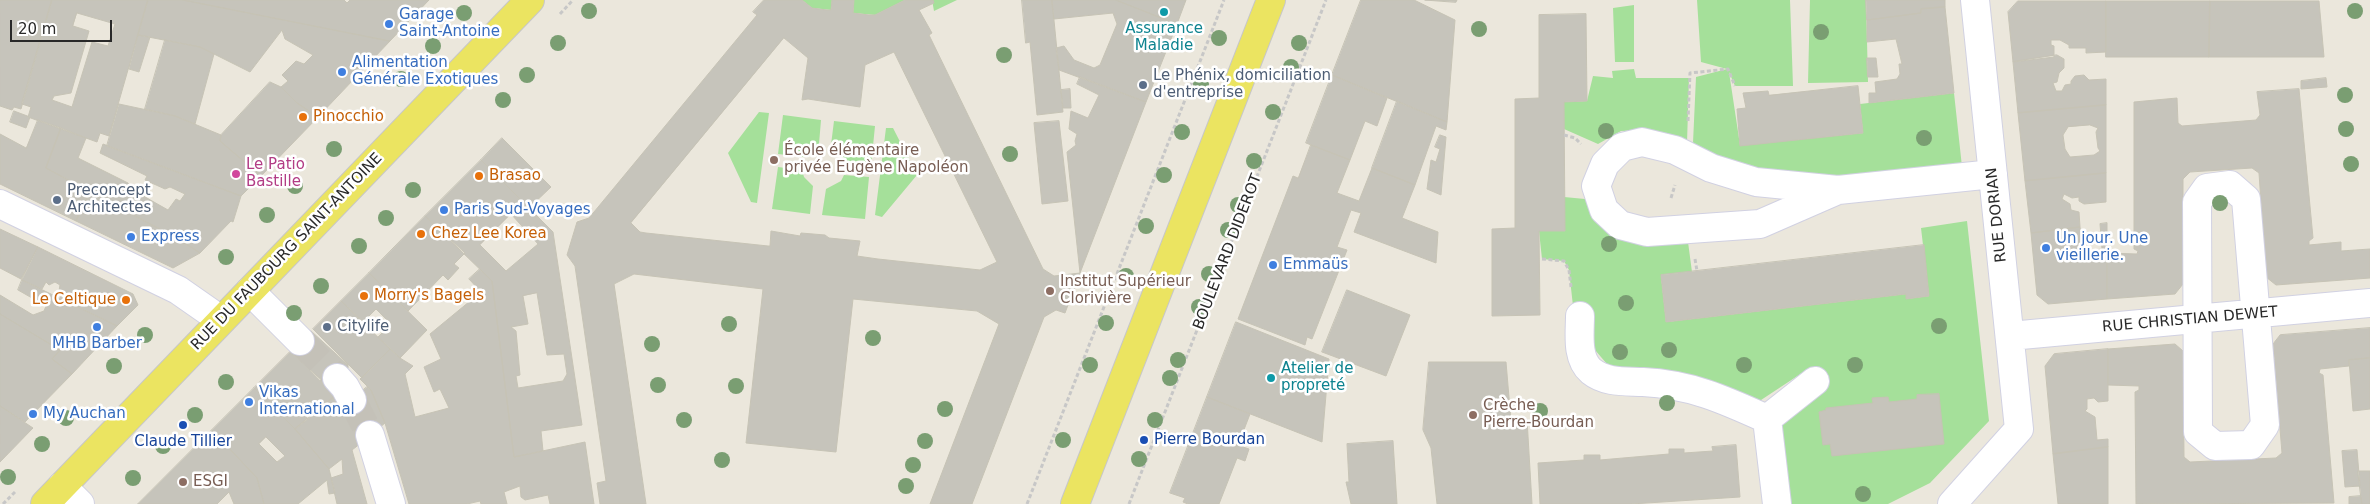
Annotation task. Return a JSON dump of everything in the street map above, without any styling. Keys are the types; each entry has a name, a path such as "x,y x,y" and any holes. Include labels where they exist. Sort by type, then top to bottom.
{"main road":[{"name":"RUE DU FAUBOURG SAINT-ANTOINE","path":"62,498 221,320 530,0"},
{"path":"1075,504 1271,0"}],"street":[{"name":"RUE DORIAN","path":"1952,504 2019,429 1975,0"},
{"path":"1838,190 1760,224 1647,232 1620,225 1604,210 1596,186 1605,164 1622,147 1642,142 1676,150 1712,168 1756,182 1838,190 1993,174"},
{"path":"2230,185 2246,199 2265,426 2251,445 2215,446 2198,432 2197,319 2197,202 2207,188 2230,185"},
{"path":"0,204 178,290 221,320"},
{"path":"250,291 300,341"},
{"name":"RUE CHRISTIAN DEWET","path":"2010,336 2370,303"},
{"path":"1580,316 1581,354 1591,370 1603,377 1609,380 1658,382 1695,389 1767,419"},
{"path":"1767,419 1815,381"},
{"path":"1767,419 1777,504"},
{"path":"370,435 391,504"}],"path":[{"path":"1027,504 1224,0"},
{"name":"BOULEVARD DIDEROT","path":"1130,504 1326,0"},
{"path":"1659,231 1686,155 1690,73 1728,69 1735,86"},
{"path":"1542,259 1564,261 1569,270 1571,288"}],"green space":[{"path":"802,0 832,0 831,10 812,8"},
{"path":"854,0 905,0 875,15 853,13"},
{"path":"932,0 957,0 934,11"},
{"path":"1697,0 1790,0 1793,86 1735,86 1729,72 1740,145 1863,133 1860,104 1954,93 1963,176 1838,190 1711,168 1693,143 1696,77 1727,69 1701,62"},
{"path":"1810,0 1866,0 1868,82 1808,83"},
{"path":"1634,5 1634,62 1615,62 1613,8"},
{"path":"1634,69 1636,78 1689,78 1687,143 1642,130 1621,131 1598,144 1564,129 1564,102 1587,101 1593,76 1613,78 1612,71"},
{"path":"759,112 769,113 757,203 751,202 728,153"},
{"path":"783,115 821,120 819,144 803,157 778,154"},
{"path":"834,121 875,126 871,166 845,163 843,155 831,145"},
{"path":"886,128 893,128 917,175 882,217 875,215"},
{"path":"778,167 802,170 804,177 813,186 810,214 772,209"},
{"path":"844,175 869,177 865,219 822,215 826,189 841,181"},
{"path":"1564,197 1585,199 1594,214 1688,242 1692,272 1661,275 1666,322 1906,294 1906,299 1929,296 1921,228 1967,221 1989,421 1930,483 1888,504 1777,504 1767,419 1814,381 1808,369 1758,402 1613,371 1595,350 1588,331 1573,306 1569,270 1564,261 1542,259 1539,231 1564,230"}],"building":[{"path":"0,0 52,0 21,109 14,107 12,110 0,106"},
{"path":"52,0 148,0 109,136 100,133 97,142 28,117 31,107 22,104","holes":["77,13 115,24 108,46 92,42 72,107 52,100 54,96 71,93 89,31 73,26"]},
{"path":"148,0 183,0 390,41 318,117 297,103 281,87 288,81 282,75 296,61 304,64 313,55 285,39 282,30 250,72 200,47 138,35"},
{"path":"183,0 344,0 347,3 350,0 429,0 390,41"},
{"path":"764,0 802,0 812,8 831,10 832,0 854,0 853,13 875,15 905,0 933,0 934,3 919,10 932,33 929,35 1043,269 1054,276 1080,273 1065,313 1056,310 1044,317 972,504 930,504 999,324 977,311 853,299 836,452 746,443 763,289 634,274 614,284 646,504 600,504 597,483 606,481 575,266 567,255 577,222 589,218 757,15 753,12","holes":["784,38 808,58 802,100 808,99 860,107 865,65 894,52 997,262 980,270 857,256 860,241 829,238 825,235 801,233 800,236 771,231 770,246 768,246 640,232 631,223"]},
{"path":"1022,0 1052,0 1063,112 1037,115 1030,42 1026,43"},
{"path":"1052,0 1116,0 1177,24 1146,102 1059,70 1056,48 1064,46 1074,60 1094,68 1100,65 1117,24 1113,13 1054,19"},
{"name":"Assurance Maladie","path":"1116,0 1186,0 1177,24"},
{"path":"1361,0 1414,0 1455,20 1447,122 1332,75"},
{"path":"1425,0 1457,0 1456,2"},
{"path":"1866,0 1945,0 1945,7 1921,9 1921,13 1867,20"},
{"path":"2018,1 2106,1 2106,52 2086,53 2086,48 2069,48 2069,45 2060,40 2051,40 2051,45 2054,46 2054,57 2013,62 2008,12"},
{"path":"2106,1 2210,1 2209,57 2106,57"},
{"path":"2210,1 2319,1 2324,57 2209,57"},
{"path":"1945,7 1954,93 1869,103 1869,93 1876,93 1875,82 1897,79 1900,74 1899,64 1902,64 1896,39 1867,42 1867,20 1921,13 1921,9"},
{"path":"1586,14 1587,101 1564,102 1565,231 1539,231 1540,315 1492,316 1492,229 1515,228 1515,99 1539,98 1539,15"},
{"path":"138,35 150,37 139,72 129,69"},
{"path":"165,40 200,47 214,54 195,124 175,116 145,109"},
{"path":"2057,55 2064,59 2064,68 2059,73 2057,82 2053,83 2056,91 2062,91 2065,85 2071,84 2075,76 2084,75 2089,80 2106,79 2106,105 2018,113 2013,62"},
{"path":"1867,58 1876,58 1878,77 1868,77"},
{"path":"1332,75 1387,98 1377,126 1365,121 1350,160 1306,143"},
{"path":"1080,77 1146,102 1080,273 1067,152 1076,145 1077,134 1069,129 1071,111 1088,118 1099,95 1077,84"},
{"path":"2326,78 2327,87 2301,89 2301,81"},
{"path":"270,82 281,87 297,103 318,117 261,176 220,141 221,135"},
{"path":"1858,86 1863,133 1740,146 1737,109 1746,108 1743,93 1768,91 1769,95"},
{"path":"1070,89 1071,108 1063,108 1061,90"},
{"path":"2299,89 2313,238 2309,241 2309,245 2341,242 2341,251 2370,249 2370,278 2276,285 2266,277 2259,173 2252,168 2190,172 2183,179 2183,284 2175,294 2107,299 2107,253 2137,254 2138,251 2134,249 2134,102 2177,98 2178,123 2182,126 2256,120 2260,115 2257,92"},
{"path":"1397,101 1447,122 1446,130 1436,126 1415,185 1372,168"},
{"path":"119,104 175,116 221,135 220,141 261,176 241,196 107,146"},
{"path":"2106,105 2106,173 2025,181 2018,113","holes":["2090,125 2098,128 2096,132 2100,151 2094,155 2070,157 2065,149 2063,135 2068,127"]},
{"path":"14,111 30,117 26,128 10,122"},
{"path":"38,120 61,128 46,168 90,192 76,221 0,184 0,134 26,148"},
{"path":"1059,121 1068,201 1042,204 1034,123"},
{"path":"61,128 86,138 78,158 128,183 131,189 168,210 176,199 180,201 185,194 170,187 165,189 145,180 147,176 100,153 103,144 241,196 233,222 231,221 200,253 180,240 46,168"},
{"path":"1440,135 1446,137 1441,195 1427,189 1431,160 1436,162 1440,149 1435,147"},
{"path":"502,138 551,187 529,208 481,160"},
{"path":"1311,145 1350,160 1337,193 1359,201 1372,168 1415,185 1402,218 1438,232 1436,263 1354,232 1361,213 1351,210 1337,247 1347,250 1312,339 1307,337 1305,345 1238,319 1293,176 1298,178"},
{"path":"481,160 553,232 582,425 541,431 543,451 514,457 492,281 425,216","holes":["511,214 538,244 506,271 480,245","537,293 547,355 564,354 567,374 563,381 518,388 516,376 520,375 516,331 511,327 528,324 523,296"]},
{"path":"2106,173 2106,202 2084,204 2079,201 2079,197 2072,198 2064,194 2062,199 2070,204 2071,210 2079,212 2080,227 2031,233 2025,181"},
{"path":"90,192 180,240 200,253 173,268 76,221"},
{"path":"425,216 465,253 454,264 459,268 448,280 443,275 408,311 369,273"},
{"path":"2107,223 2107,299 2048,304 2037,295 2031,233 2080,227 2082,244 2078,254 2082,257 2089,251 2102,249 2100,224"},
{"path":"0,229 38,247 21,279 0,268"},
{"path":"1924,245 1929,296 1906,299 1906,294 1666,322 1661,275"},
{"path":"38,247 133,294 138,305 117,326 60,298 62,295 59,291 60,285 55,282 49,285 46,282 42,289 22,280"},
{"path":"480,269 492,281 514,457 585,442 594,504 550,504 548,495 525,500 521,497 520,486 504,492 507,504 481,504 480,501 467,504 409,504 385,423 371,390 360,379 390,349 413,366 405,374 415,417 449,408 440,389 434,392 424,367 441,359 430,334 481,292 469,279"},
{"path":"369,273 427,330 400,358 378,337 391,324 376,309 363,322 341,301"},
{"path":"22,280 117,326 72,374 52,359 60,350 0,314 0,295 33,315 44,311 46,306 18,290"},
{"path":"1347,290 1410,315 1386,376 1322,352"},
{"path":"341,301 390,349 362,378 313,329"},
{"path":"0,314 60,350 52,359 72,374 25,422 0,406"},
{"name":"Atelier de propreté","path":"1236,322 1329,359 1322,442 1207,397"},
{"path":"2370,328 2370,358 2349,360 2349,366 2320,369 2319,373 2323,375 2334,503 2136,504 2135,392 2139,390 2139,386 2108,385 2108,349 2175,344 2183,351 2184,457 2190,462 2276,458 2282,453 2273,344 2280,335"},
{"path":"311,331 348,365 348,368 328,386 292,353"},
{"path":"2108,349 2108,401 2098,402 2094,398 2087,399 2087,409 2085,411 2095,417 2097,440 2108,439 2108,447 2053,454 2045,366 2054,354"},
{"path":"291,351 335,396 318,410 310,401 300,410 308,419 295,429 254,388"},
{"path":"2370,358 2370,409 2353,411 2349,360"},
{"name":"Crèche Pierre-Bourdan","path":"1429,362 1506,362 1511,421 1527,419 1532,504 1437,504 1431,448 1423,430"},
{"path":"367,387 371,390 385,423 361,443 343,407"},
{"path":"254,388 295,429 329,469 335,493 329,494 327,480 298,504 264,504 257,478 212,430","holes":["266,437 285,456 277,462 259,444"]},
{"path":"1939,394 1944,444 1832,456 1830,444 1823,445 1819,412 1826,410 1826,408 1873,403 1872,398 1888,397 1889,402 1917,399 1917,395"},
{"path":"335,396 343,407 361,443 352,450 367,504 337,504 331,478 343,474 342,459 329,469 295,429"},
{"path":"1207,397 1250,414 1240,440 1245,442 1243,447 1249,449 1245,461 1237,458 1219,504 1188,504 1183,502 1185,498 1170,493"},
{"path":"0,406 33,428 0,462"},
{"path":"212,430 257,478 264,504 234,504 229,492 217,504 138,504"},
{"path":"1393,441 1397,504 1351,504 1346,482 1349,482 1347,444"},
{"path":"1736,445 1740,497 1631,504 1540,504 1538,463 1584,460 1584,455 1600,455 1600,460 1669,454 1669,449 1684,449 1684,453 1713,451 1712,447"},
{"path":"2108,447 2108,504 2058,504 2053,454"},
{"path":"2357,450 2360,486 2345,487 2342,451"},
{"path":"2358,471 2370,471 2370,504 2362,504"},
{"path":"2361,496 2362,504 2349,504 2349,497"}],"tunnel":[{"path":"300,341 337,378"},
{"path":"352,400 370,435"}],"place":[{"name":"Assurance Maladie","path":"1164,12"},
{"name":"Garage Saint-Antoine","path":"389,24"},
{"name":"Alimentation Générale Exotiques","path":"342,72"},
{"name":"Le Phénix, domiciliation d'entreprise","path":"1143,85"},
{"name":"Pinocchio","path":"303,117"},
{"name":"École élémentaire privée Eugène Napoléon","path":"774,160"},
{"name":"Le Patio Bastille","path":"236,174"},
{"name":"Brasao","path":"479,176"},
{"name":"Preconcept Architectes","path":"57,200"},
{"name":"Paris Sud-Voyages","path":"444,210"},
{"name":"Chez Lee Korea","path":"421,234"},
{"name":"Express","path":"131,237"},
{"name":"Un jour. Une vieillerie.","path":"2046,248"},
{"name":"Emmaüs","path":"1273,265"},
{"name":"Institut Supérieur Clorivière","path":"1050,291"},
{"name":"Morry's Bagels","path":"364,296"},
{"name":"Le Celtique","path":"126,300"},
{"name":"MHB Barber","path":"97,327"},
{"name":"Citylife","path":"327,327"},
{"name":"Atelier de propreté","path":"1271,378"},
{"name":"Vikas International","path":"249,402"},
{"name":"My Auchan","path":"33,414"},
{"name":"Crèche Pierre-Bourdan","path":"1473,415"},
{"name":"Claude Tillier","path":"183,425"},
{"name":"Pierre Bourdan","path":"1144,440"},
{"name":"ESGI","path":"183,482"}]}
